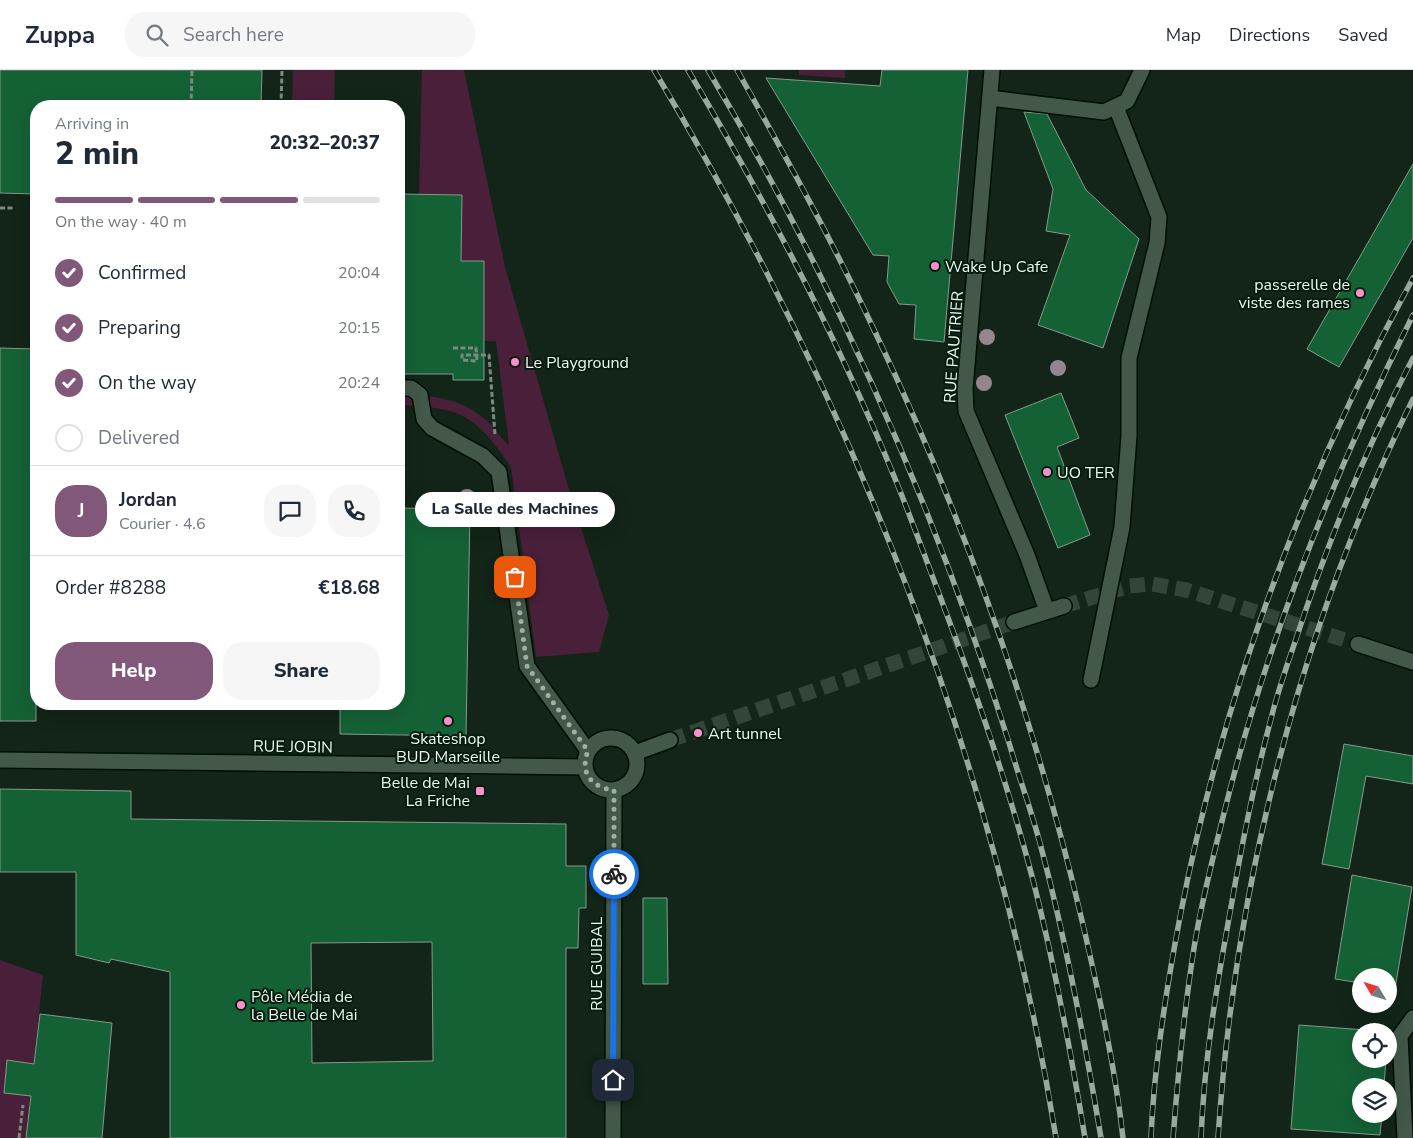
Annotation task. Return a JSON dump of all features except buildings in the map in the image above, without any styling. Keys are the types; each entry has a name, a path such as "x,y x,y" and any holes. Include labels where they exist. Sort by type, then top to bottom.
{"street":[{"name":"RUE PAUTRIER","path":"992,70 965,388 966,411 1027,555 1047,611"},
{"path":"990,98 1104,112 1127,101 1142,70"},
{"path":"1091,680 1122,527 1129,436 1129,358 1157,243 1159,217 1116,107"},
{"path":"405,388 411,388 420,395 424,419 432,428 483,456 498,472 527,666 588,751"},
{"path":"1014,622 1064,606"},
{"path":"1358,644 1413,662"},
{"path":"612,738 630,745 635,753 636,772 631,781 623,788 614,790 604,789 594,785 588,777 585,767 588,751 603,739 612,738"},
{"path":"635,753 670,740"},
{"name":"RUE JOBIN","path":"0,760 585,767"},
{"name":"RUE GUIBAL","path":"613,1138 614,790"},
{"path":"1405,1138 1400,1036 1413,1018"}],"path":[{"path":"191,100 192,70"},
{"path":"281,100 282,70"},
{"path":"0,208 15,208"},
{"path":"453,348 476,348 477,354 477,361 462,360 462,355 476,355 483,355 489,355 498,472"},
{"path":"19,1138 23,1105"}],"shaded area":[{"path":"293,70 335,70 334,100 292,100"},
{"name":"Le Playground","path":"422,70 464,70 505,267 570,493 609,615 599,652 536,657 511,467 487,435 465,417 438,408 405,405 405,394 446,399 468,407 491,425 509,445 496,341 483,341 484,261 461,261 462,195 419,194"},
{"path":"799,70 845,70 845,78 799,75"},
{"path":"0,960 43,975 26,1138 0,1138"}],"tunnel":[{"path":"1064,606 1129,586 1152,584 1186,590 1358,644"},
{"path":"670,740 1014,622"}],"railway":[{"path":"654,70 725,195 791,322 852,452 906,585 954,720 995,857 1029,997 1056,1138"},
{"path":"688,70 773,220 850,375 902,496 954,634 1003,776 1034,884 1062,1010 1085,1138"},
{"path":"708,70 798,232 840,315 879,399 949,571 981,658 1010,746 1051,886 1082,1030 1101,1138"},
{"path":"737,70 809,201 876,334 940,479 996,626 1044,776 1065,852 1101,1007 1116,1085 1123,1138"},
{"path":"1151,1138 1161,1027 1170,972 1198,833 1219,751 1244,669 1272,588 1303,509 1373,354 1413,278"},
{"path":"1173,1138 1184,1019 1197,931 1241,748 1282,622 1329,497 1413,315"},
{"path":"1201,1138 1208,1051 1221,965 1249,811 1275,705 1310,598 1336,528 1380,425 1413,358"},
{"path":"1218,1138 1227,1042 1240,947 1257,852 1280,759 1306,666 1337,575 1373,486 1413,399"}],"way so far":[{"path":"515,577 527,666 588,751 585,759 588,777 594,785 614,790 614,874"}],"place":[{"name":"Wake Up Cafe","path":"935,266"},
{"name":"passerelle de viste des rames","path":"1360,293"},
{"name":"Le Playground","path":"515,362"},
{"name":"UO TER","path":"1047,472"},
{"name":"La Salle des Machines","path":"515,577"},
{"name":"Skateshop BUD Marseille","path":"448,721"},
{"name":"Art tunnel","path":"698,733"},
{"name":"Belle de Mai La Friche","path":"480,791"},
{"name":"Pôle Média de la Belle de Mai","path":"241,1005"}],"route":[{"path":"613,1080 614,874"}]}
